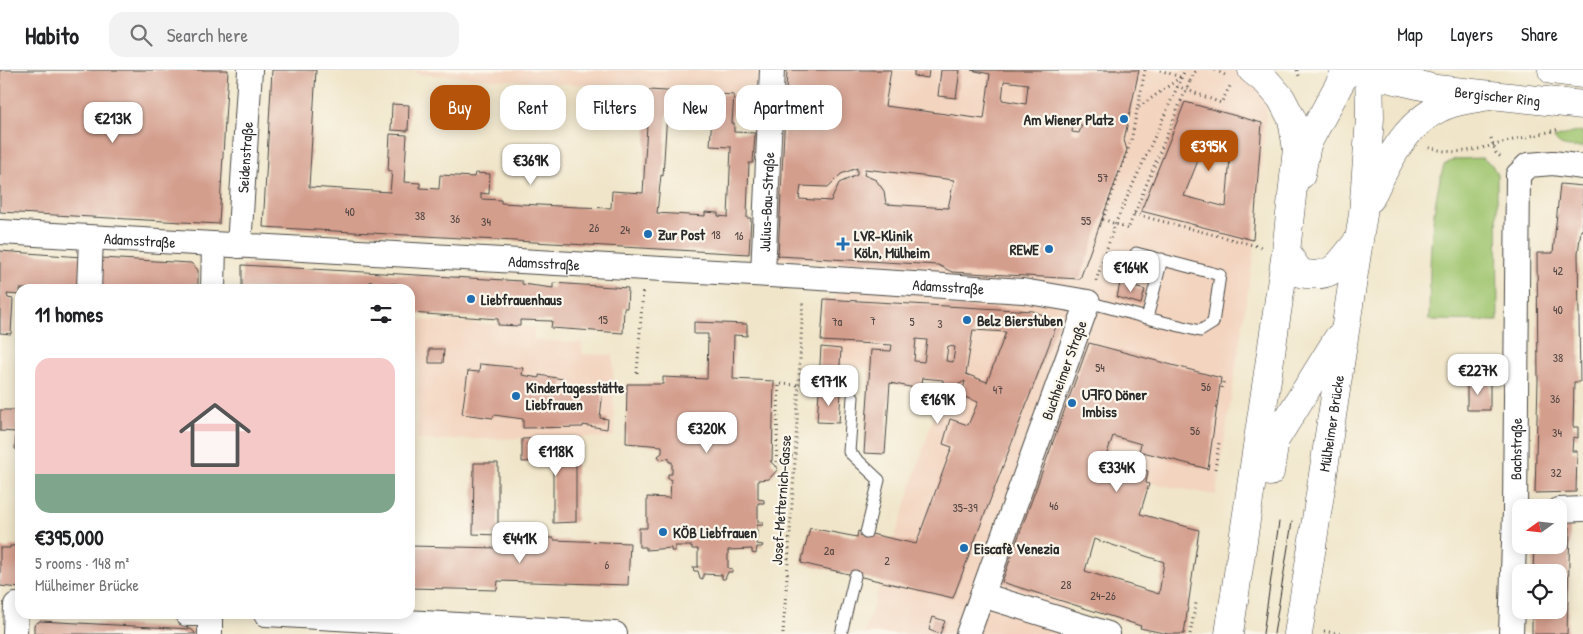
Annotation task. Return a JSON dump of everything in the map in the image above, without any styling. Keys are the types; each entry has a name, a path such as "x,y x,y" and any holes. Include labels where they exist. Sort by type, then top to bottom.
{"main road":[{"path":"1552,70 1583,74"},
{"path":"1360,71 1370,118 1363,214"},
{"path":"1274,250 1307,144 1360,71"},
{"name":"Bergischer Ring","path":"1360,71 1436,89 1583,105"},
{"path":"1229,634 1274,250 1297,148 1292,119 1281,98 1267,82 1243,75"},
{"path":"1363,214 1384,168 1407,132 1431,113 1452,103 1491,96"},
{"name":"Mülheimer Brücke","path":"1308,632 1312,546 1344,327 1363,214"},
{"path":"1274,250 1300,273 1318,277 1333,272 1359,240"},
{"path":"1246,634 1276,440 1344,327"}],"street":[{"name":"Seidenstraße","path":"240,246 250,70"},
{"name":"Julius-Bau-Straße","path":"763,274 772,70"},
{"name":"Bachstraße","path":"1518,499 1518,175 1528,164 1553,163 1583,166"},
{"name":"Adamsstraße","path":"0,232 763,274 1023,291 1088,302"},
{"path":"89,284 91,238"},
{"path":"213,284 214,244"},
{"name":"Buchheimer Straße","path":"968,634 1088,302"},
{"path":"1568,510 1583,509"},
{"name":"Bachstraße","path":"1511,634 1516,554"},
{"path":"982,595 1108,634"},
{"path":"12,605 15,634"},
{"path":"210,619 210,634"},
{"path":"353,619 615,634"}],"lane":[{"path":"1088,302 1200,331 1213,323 1220,275 1136,253"},
{"path":"1147,318 1162,260"},
{"path":"853,397 850,452 879,480 866,533"},
{"path":"841,634 855,576"}],"path":[{"path":"1146,70 1131,141 1103,220 1128,229 1181,101 1196,70"},
{"path":"1160,70 1181,77"},
{"name":"Buchheimer Straße","path":"1088,302 1115,224 1185,70"},
{"path":"1177,86 1221,103 1243,75"},
{"path":"1139,107 1181,77"},
{"path":"1437,150 1473,150 1540,136"},
{"path":"1134,214 1274,250"},
{"path":"637,373 644,268"},
{"name":"Josef-Metternich-Gasse","path":"783,634 795,456 804,277"},
{"path":"1222,388 1224,378"},
{"path":"795,456 787,456 776,467 779,384 799,385"},
{"path":"1215,469 1219,442"},
{"path":"1190,634 1196,603"},
{"path":"1308,632 1340,634"}],"shaded area":[{"path":"416,70 1270,70 1254,252 1216,495 1116,477 1056,634 864,634 944,384 827,361 840,264 775,259 762,130 842,130 842,85 736,85 736,95 726,94 726,85 664,85 664,90 654,89 654,85 588,85 416,74"},
{"name":"Kindertagesstätte Liebfrauen","path":"419,320 534,327 534,340 581,343 583,354 613,355 614,437 417,440"}],"green space":[{"path":"1579,131 1583,132 1583,147 1563,146 1554,138"},
{"path":"1482,158 1492,165 1497,175 1498,321 1429,320 1433,222 1435,203 1444,165 1455,159"}],"building":[{"path":"0,70 228,70 219,224 0,212"},
{"path":"272,70 316,70 309,187 390,192 392,171 388,171 390,134 407,135 404,182 420,183 420,188 439,189 440,175 474,177 475,173 490,174 489,194 481,193 481,199 501,200 501,203 611,208 612,191 643,193 647,130 654,130 654,90 664,91 664,130 666,130 663,176 661,175 657,213 705,216 705,212 718,213 718,216 728,217 731,147 710,146 711,130 726,130 726,95 734,95 732,123 734,123 734,132 755,133 753,163 749,163 747,218 751,218 749,254 263,227"},
{"path":"787,70 891,70 885,106 984,119 990,74 971,70 1139,70 1124,140 1127,150 1080,279 952,272 938,265 778,256 784,130 842,130 842,85 786,85","holes":["1004,81 1028,84 1026,104 1002,100","1073,124 1082,125 1079,133 1072,132","857,168 857,175 839,183 831,201 799,199 801,186 828,187 841,174","865,169 954,180 948,208 886,204 884,191 876,180 864,175"]},
{"path":"914,70 929,70 928,78 914,76"},
{"path":"941,70 960,70 956,98 938,96"},
{"path":"1185,102 1262,123 1253,240 1141,211","holes":["1207,152 1230,157 1226,207 1184,196 1199,158 1205,159"]},
{"path":"392,104 409,105 408,131 391,130"},
{"path":"1560,184 1583,186 1583,230 1581,230 1578,253 1580,382 1574,382 1573,427 1578,427 1578,438 1573,437 1572,451 1577,451 1576,492 1535,493 1538,381 1537,253 1553,253"},
{"path":"0,251 81,257 80,284 15,284 15,295 7,294 8,298 13,299 11,334 0,333"},
{"path":"101,258 191,263 198,270 198,284 99,284"},
{"path":"242,265 522,281 522,284 553,288 553,283 628,288 627,308 624,308 623,333 551,328 552,321 520,320 520,326 498,325 498,319 415,313 415,284 369,282 386,284 242,284"},
{"path":"1120,283 1145,290 1141,304 1117,297"},
{"path":"824,299 1033,311 1058,321 953,598 801,563 810,528 857,537 858,531 916,544 952,447 943,444 950,419 968,425 978,402 962,396 965,381 955,386 943,383 943,380 922,378 920,389 890,383 885,454 864,453 871,350 891,351 892,345 821,341","holes":["973,330 1006,332 987,382 966,374","916,339 927,340 924,362 914,361","948,346 955,347 953,362 946,361"]},
{"path":"694,322 747,324 747,336 734,335 733,379 774,381 772,461 770,461 778,469 769,479 758,480 758,499 764,500 764,503 758,503 758,522 763,522 763,525 757,525 757,544 763,545 762,547 757,547 756,554 752,553 752,549 728,550 728,568 732,569 732,572 728,572 725,579 722,579 722,575 703,574 703,579 700,578 698,571 694,571 693,567 698,567 698,549 692,549 692,546 675,546 675,551 671,551 671,548 646,550 646,547 639,547 639,528 647,528 647,497 670,498 671,479 668,479 668,474 672,474 672,462 669,462 669,458 661,460 658,456 662,453 662,446 626,443 627,384 663,384 663,377 707,379 708,334 694,334"},
{"path":"1089,343 1221,378 1208,469 1139,451 1141,444 1113,436 1105,459 1148,471 1146,483 1149,484 1140,514 1199,530 1184,634 1168,634 1140,628 1141,626 1002,582","holes":["1094,539 1164,562 1159,594 1085,571"]},
{"path":"821,347 841,349 839,380 819,380"},
{"path":"429,349 444,349 443,363 429,363"},
{"path":"480,364 523,368 522,375 539,378 539,375 563,379 562,386 579,389 580,386 603,390 600,418 608,419 607,429 583,425 583,427 523,428 523,419 494,415 493,418 462,414 468,371 479,372"},
{"path":"1467,382 1490,382 1490,410 1467,410"},
{"path":"819,390 841,392 839,423 817,422"},
{"path":"0,410 15,410 15,432 0,431"},
{"path":"553,438 553,457 576,456 576,522 553,523 553,461 522,462 522,439"},
{"path":"474,463 498,463 498,535 473,534"},
{"path":"1568,527 1570,527 1567,634 1532,634 1532,619 1567,619 1567,564 1533,564 1534,554 1568,554"},
{"path":"523,538 554,538 554,540 630,543 628,585 498,581 497,590 415,588 415,546 499,548 499,539 523,540"},
{"path":"10,546 15,546 15,588 0,586 0,548 10,548"},
{"path":"933,617 945,621 940,634 929,630"},
{"path":"40,621 191,629 196,634 34,634 34,625"}],"tram line":[{"path":"1263,634 1279,522"},
{"path":"1274,634 1292,522"}],"place":[{"name":"Am Wiener Platz","path":"1124,119"},
{"name":"Zur Post","path":"648,234"},
{"name":"LVR-Klinik Köln, Mülheim","path":"843,244"},
{"name":"REWE","path":"1049,249"},
{"name":"Liebfrauenhaus","path":"471,299"},
{"name":"Belz Bierstuben","path":"967,320"},
{"name":"Kindertagesstätte Liebfrauen","path":"516,396"},
{"name":"UꟻFO Döner Imbiss","path":"1072,403"},
{"name":"KÖB Liebfrauen","path":"663,532"},
{"name":"Eiscafè Venezia","path":"964,548"}]}
